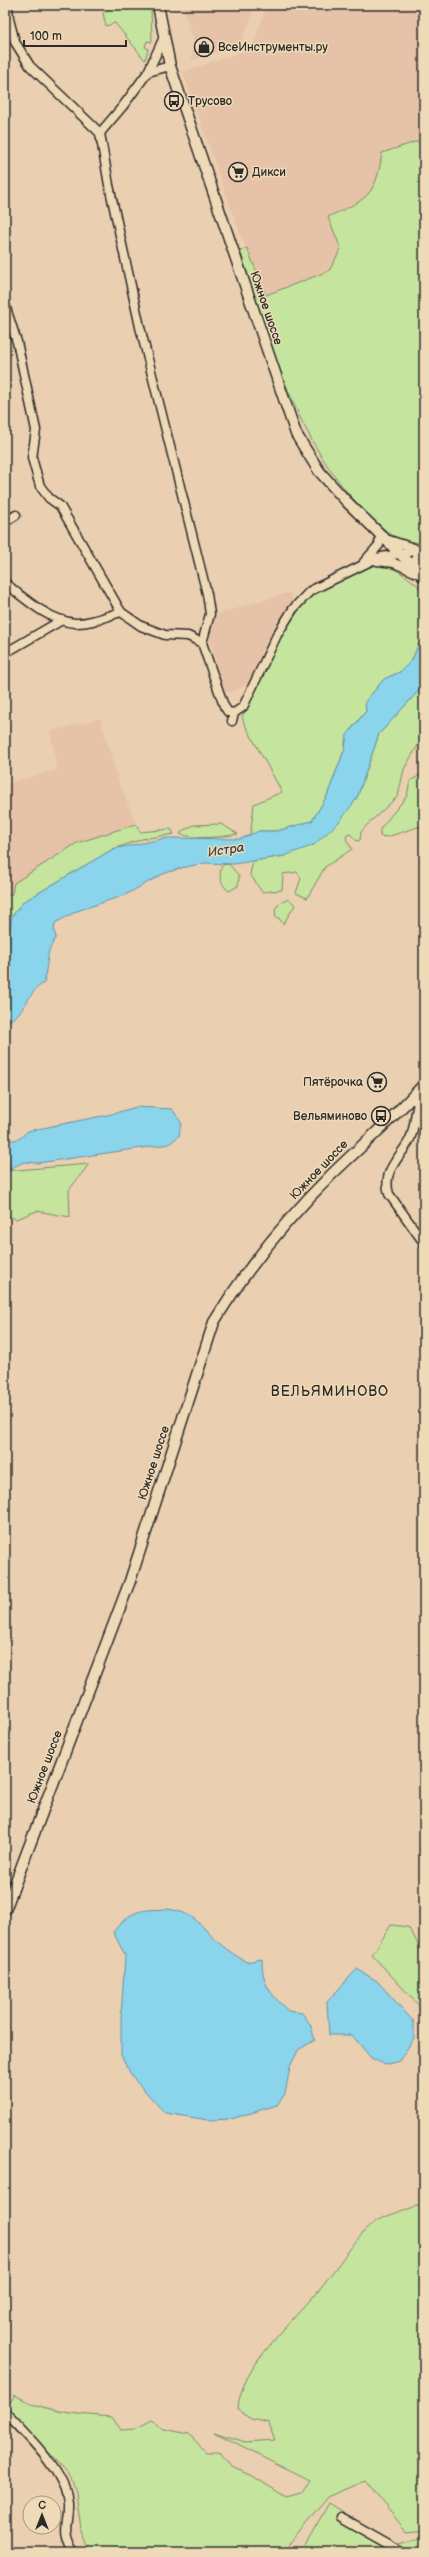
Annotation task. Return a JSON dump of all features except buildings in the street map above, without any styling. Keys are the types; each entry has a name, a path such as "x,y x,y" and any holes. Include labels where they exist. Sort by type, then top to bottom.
{"main road":[{"name":"Южное шоссе","path":"158,5 170,66 296,434 319,471 380,535 423,577"},
{"name":"Южное шоссе","path":"5,1910 130,1581 214,1322 236,1287 288,1221 330,1176 418,1102 424,1084"}],"street":[{"path":"8,5 9,20 15,42 30,66 100,133 108,185 140,327 207,594 210,614 202,643 224,706 228,712 233,717 243,707 277,635 293,609 310,591 377,558 423,549"},
{"path":"100,133 123,106 148,72 164,37"},
{"path":"148,72 170,66"},
{"path":"5,305 17,342 36,430 32,458 40,486 49,498 60,506 121,612 140,626 166,635 188,636 202,643"},
{"path":"5,522 16,515"},
{"path":"360,566 379,545 380,535 401,546 423,549"},
{"path":"423,549 416,559 423,577"},
{"path":"360,566 384,561 404,566 423,577"},
{"path":"5,583 31,604 62,620 75,623 86,622 121,612"},
{"path":"5,653 62,620"},
{"path":"418,1102 412,1132 387,1174 387,1186 389,1194 424,1242"},
{"path":"5,2412 53,2467 65,2490 68,2502 65,2529 74,2552"},
{"path":"340,2517 403,2552"}],"shaded area":[{"path":"182,5 253,5 252,15 240,45 192,60 193,38"},
{"path":"267,5 424,5 424,139 382,153 379,177 367,197 328,217 341,249 329,271 266,295 239,231 183,72 252,48"},
{"path":"291,592 292,604 250,683 232,692 224,692 208,633 212,616"},
{"path":"100,718 117,777 136,824 102,834 12,894 5,896 5,784 57,770 50,732"}],"green space":[{"path":"115,5 151,5 152,42 147,41 145,47 148,49 145,60 115,23 106,26 103,13"},
{"path":"424,139 424,542 414,542 406,541 394,536 370,516 344,489 323,458 304,426 289,392 275,357 240,251 247,248 266,295 329,271 341,249 328,217 352,206 367,195 372,188 380,168 382,153"},
{"path":"376,565 390,567 396,570 424,591 424,600 421,602 424,607 424,638 419,643 412,660 400,672 384,679 365,702 366,711 352,728 345,741 345,748 327,796 312,821 277,831 260,831 250,837 254,804 282,792 242,717 259,680 281,637 298,611 308,600 321,589 330,584"},
{"path":"424,685 424,735 404,769 398,796 361,832 360,840 357,841 350,834 347,835 346,839 352,849 325,867 307,898 296,893 301,878 297,872 283,874 282,890 262,892 250,874 253,861 284,856 357,798 379,734"},
{"path":"424,773 424,825 387,837 380,836 380,829 407,796 410,781"},
{"path":"136,824 140,832 171,829 174,834 142,839 113,849 23,902 5,965 5,896 12,894 14,883 77,843"},
{"path":"221,824 238,834 216,837 194,837 180,834 182,831 194,825"},
{"path":"229,864 239,876 238,886 229,891 222,883 220,872 222,865"},
{"path":"289,899 295,905 283,924 279,918 276,918 275,909 280,903"},
{"path":"89,1164 69,1190 70,1217 37,1211 16,1219 5,1215 5,1171"},
{"path":"391,1925 408,1927 419,1948 424,1967 424,2011 372,1955"},
{"path":"417,2206 424,2206 424,2529 406,2531 365,2481 328,2497 283,2552 91,2552 81,2529 76,2492 69,2474 7,2407 15,2395 38,2406 62,2412 112,2417 121,2430 136,2429 151,2421 164,2429 189,2434 206,2452 219,2452 231,2467 251,2475 286,2497 301,2493 310,2480 214,2432 245,2442 275,2440 269,2423 252,2419 238,2410 241,2394 248,2377 271,2344 322,2286 366,2230 376,2221"},
{"path":"329,2503 394,2544 424,2537 424,2552 301,2552"}],"water":[{"name":"Истра","path":"424,638 424,685 379,734 357,798 340,821 314,845 284,856 234,864 205,863 181,868 163,874 125,895 77,911 55,923 54,931 56,937 49,950 44,983 38,987 18,1014 5,1022 5,965 12,916 23,902 113,849 167,838 240,839 259,831 277,831 312,821 327,796 345,748 347,735 366,711 365,702 384,679 400,672 412,660 419,643"},
{"path":"136,1107 172,1109 181,1122 179,1136 169,1144 38,1163 24,1162 11,1168 5,1150 8,1141 19,1139 28,1131 112,1114"},
{"path":"168,1909 178,1911 193,1918 223,1947 246,1962 262,1959 265,1982 276,1999 288,2011 302,2013 310,2024 315,2040 298,2050 290,2067 285,2094 277,2105 231,2119 208,2120 165,2113 133,2078 121,2055 121,2017 125,1955 113,1932 126,1919 137,1912"},
{"path":"357,1969 377,1981 414,2022 414,2038 399,2061 386,2065 371,2058 352,2035 329,2035 327,2002"}],"waterway":[{"path":"5,1171 11,1168"}],"place":[{"name":"ВсеИнструменты.ру","path":"204,47"},
{"name":"Трусово","path":"174,101"},
{"name":"Дикси","path":"238,172"},
{"name":"Пятёрочка","path":"377,1082"},
{"name":"Вельяминово","path":"381,1116"}],"district":[{"name":"ВЕЛЬЯМИНОВО","path":"330,1391"}]}
